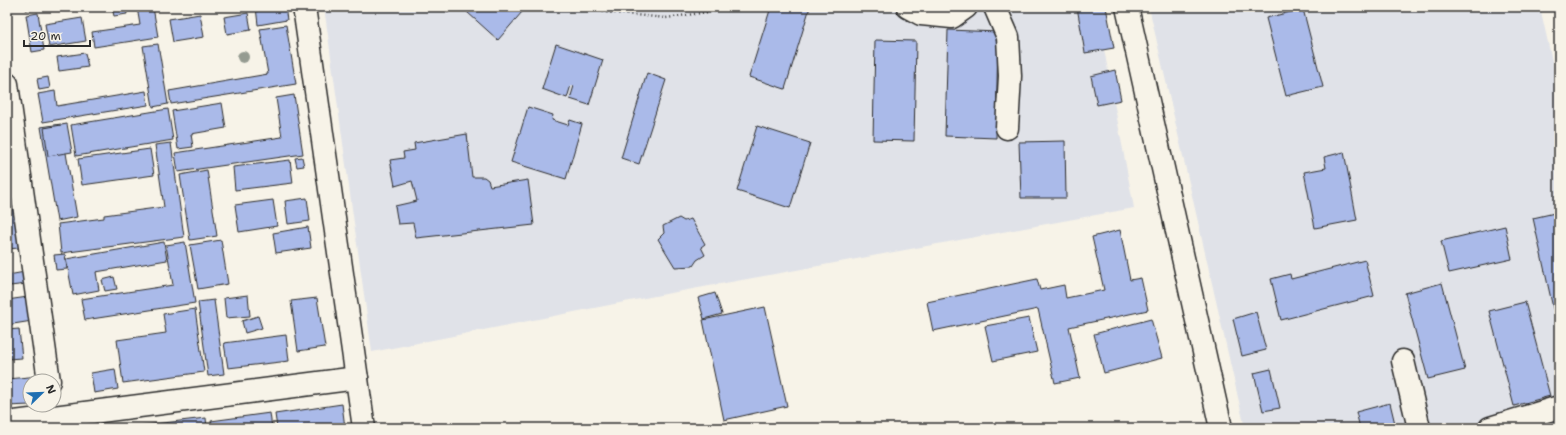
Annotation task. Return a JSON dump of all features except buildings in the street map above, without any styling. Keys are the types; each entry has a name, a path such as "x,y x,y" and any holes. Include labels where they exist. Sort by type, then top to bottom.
{"street":[{"path":"304,7 364,428"},
{"path":"908,7 921,14 952,17 966,7"},
{"path":"995,7 1008,37 1010,76 1007,128"},
{"path":"1127,7 1221,428"},
{"path":"7,84 48,373"},
{"path":"1402,361 1419,428"},
{"path":"7,423 357,378"},
{"path":"1490,428 1559,407"}],"path":[{"path":"596,7 604,12 666,18 714,11 719,7"}],"shaded area":[{"path":"324,7 1096,7 1134,208 660,295 372,352"},
{"path":"1149,7 1540,7 1559,92 1559,428 1245,428"}]}
